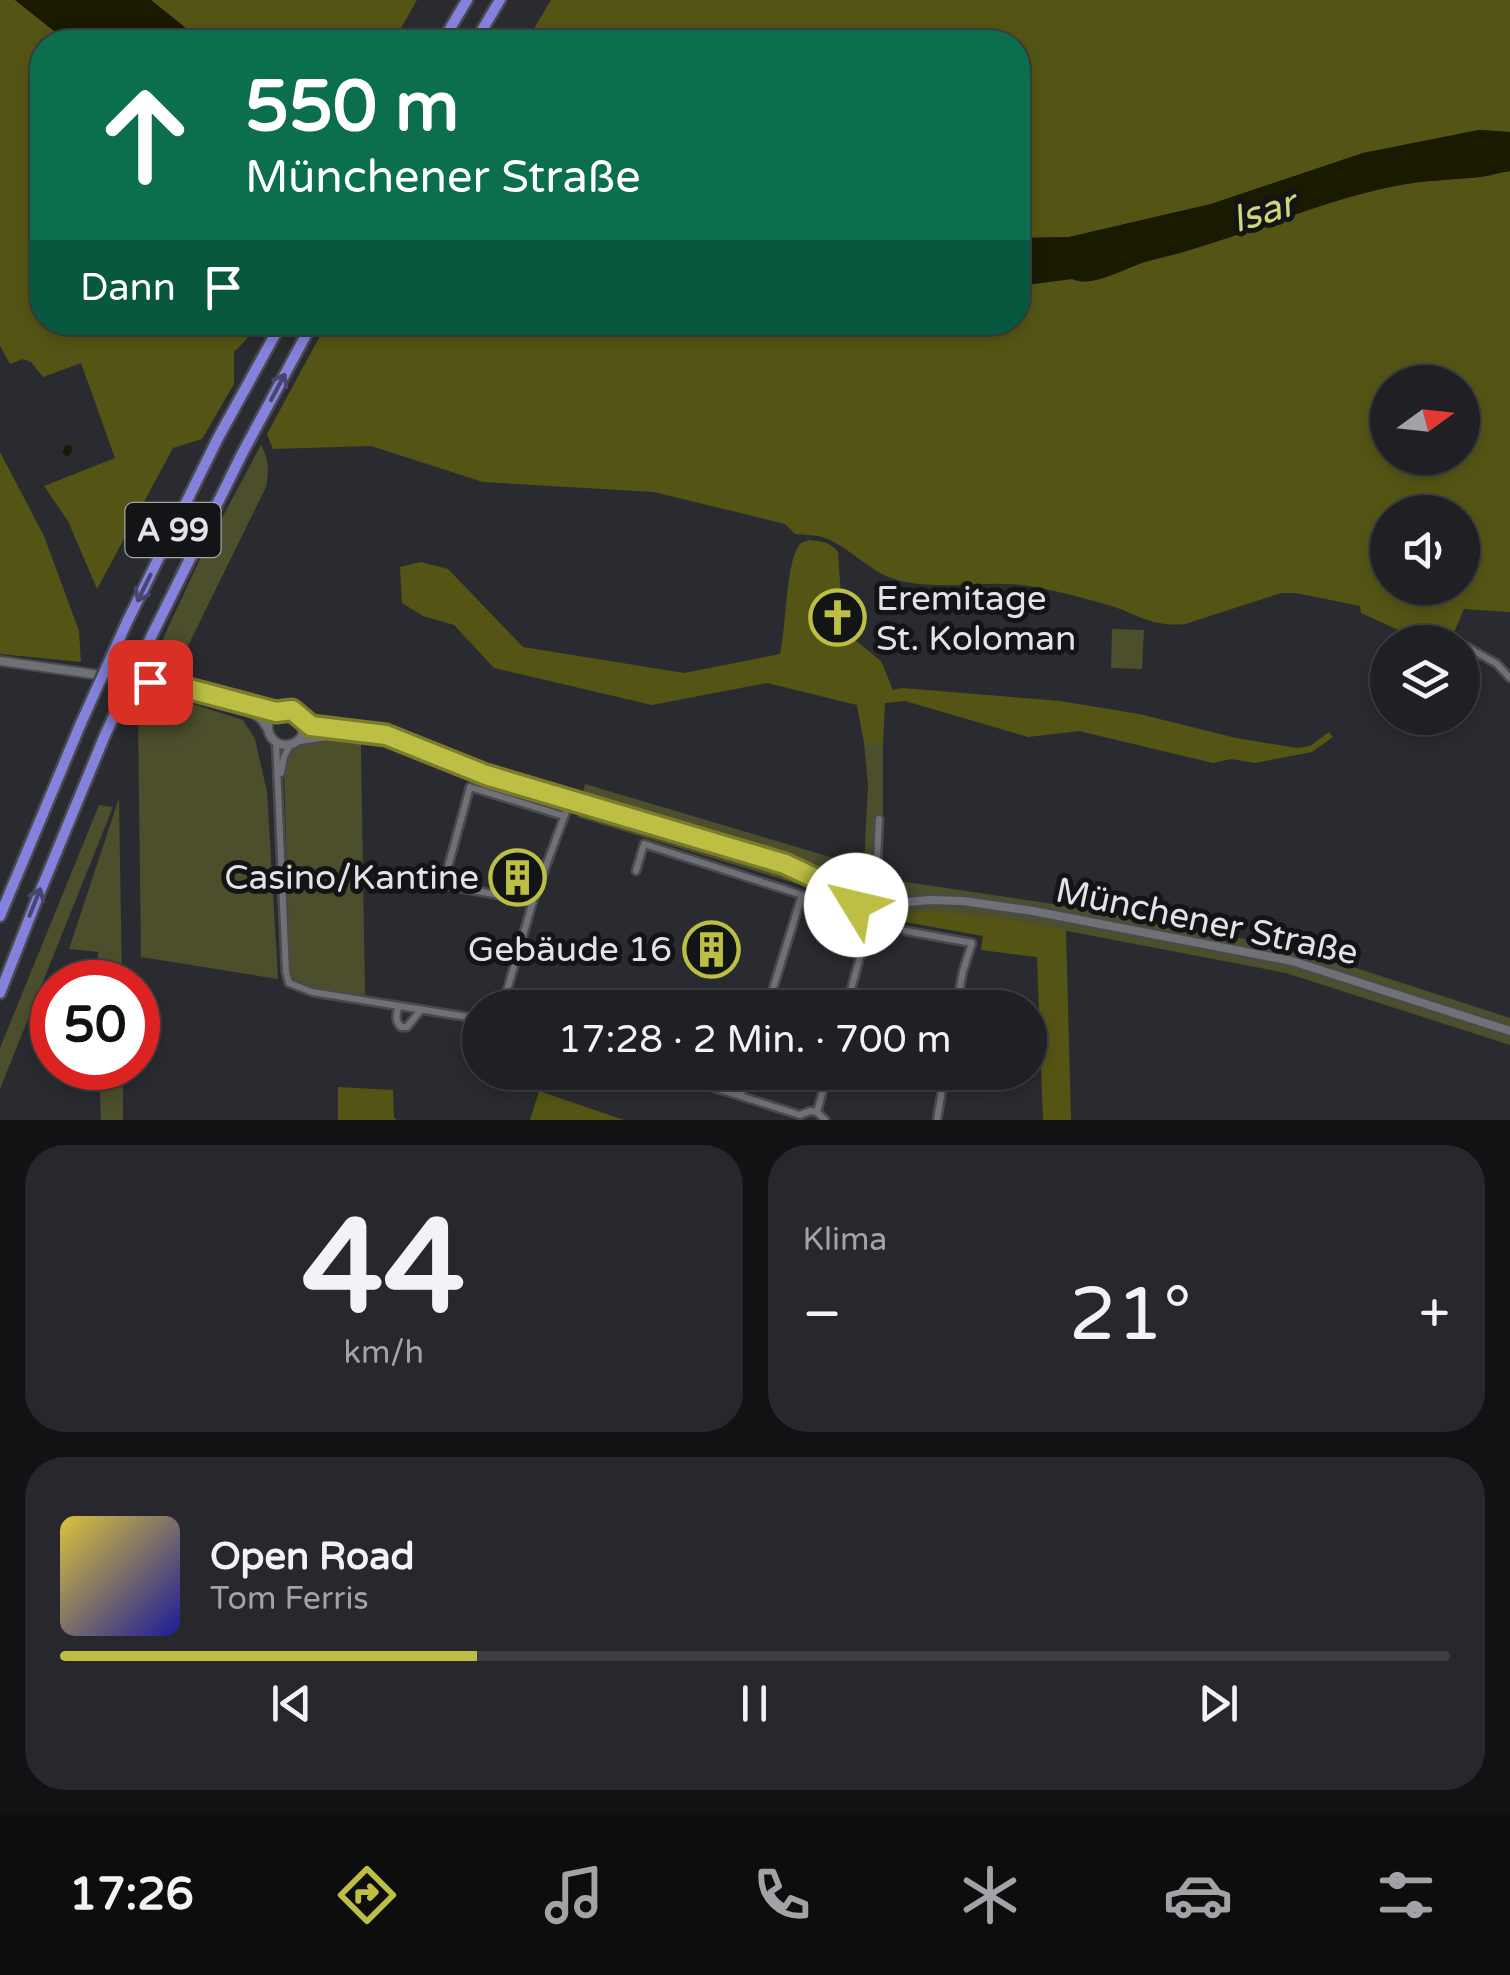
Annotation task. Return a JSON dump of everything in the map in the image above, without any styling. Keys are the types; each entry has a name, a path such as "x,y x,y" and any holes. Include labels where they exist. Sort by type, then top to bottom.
{"highway":[{"path":"449,30 467,0"},
{"path":"482,30 500,0"},
{"name":"A 99","path":"0,916 80,723 127,622 218,438 275,335"},
{"name":"A 99","path":"0,993 106,735 152,635 306,335"}],"main road":[{"path":"0,661 178,686 276,712 292,710 322,729 386,735 486,775 785,864 857,898"},
{"path":"243,704 262,720 276,743 290,745 348,732"},
{"path":"268,729 276,712"},
{"path":"300,740 304,721"},
{"path":"872,890 882,894 886,904 882,916 870,920 858,913 856,905 861,893 872,890"},
{"name":"Münchener Straße","path":"886,904 963,901 1016,908 1292,960 1510,1031"}],"street":[{"path":"1480,655 1497,664 1510,678"},
{"path":"276,743 289,984 312,992 462,1017"},
{"path":"280,784 290,745"},
{"path":"533,901 443,885 470,788 564,816"},
{"path":"507,990 533,901 570,801"},
{"path":"872,890 878,860 879,819"},
{"path":"636,871 644,844 802,895 773,990"},
{"path":"851,990 870,920"},
{"path":"906,931 972,944 959,990"},
{"path":"398,1008 397,1023 401,1026 407,1026 420,1011"},
{"path":"724,1090 799,1118 810,1111 825,1120"},
{"path":"740,1095 742,1090"},
{"path":"817,1112 823,1090"},
{"path":"937,1120 942,1090"}],"shaded area":[{"path":"0,0 15,0 53,30 30,30 30,335 249,335 234,352 234,384 202,439 173,448 97,589 68,521 44,486 115,458 81,363 43,377 31,362 23,359 10,364 0,346"},
{"path":"151,0 417,0 400,30 188,30"},
{"path":"551,0 1510,0 1510,132 1479,130 1363,153 1211,204 1069,237 1030,238 1030,30 533,30"},
{"path":"1510,171 1510,612 1464,609 1457,625 1387,625 1361,613 1360,606 1296,593 1281,593 1185,624 1155,622 1112,606 1032,586 940,585 891,578 825,538 795,534 785,524 654,492 483,482 371,446 273,449 267,434 321,335 1030,335 1030,284 1101,279 1304,211 1406,184"},
{"path":"261,445 268,465 266,487 183,656 169,673 146,675 200,559"},
{"path":"0,452 44,536 79,631 81,662 0,654"},
{"path":"809,540 825,543 838,552 842,612 830,615 830,620 881,661 893,690 1060,701 1297,748 1310,746 1329,732 1333,737 1312,752 1255,763 1231,759 1213,763 1079,731 1028,737 905,701 885,703 883,743 864,743 857,705 767,683 652,705 494,668 454,625 423,616 402,603 400,567 421,562 448,569 523,647 684,673 780,654 793,558 800,544"},
{"path":"1112,629 1144,630 1142,669 1111,668"},
{"path":"146,693 174,698 243,720 255,739 267,792 278,979 141,957 138,716"},
{"path":"361,737 365,995 304,987 295,981 290,970 284,773 287,759 302,744 324,738"},
{"path":"864,743 883,743 886,879 1087,909 1310,953 1510,1018 1510,1045 1286,973 1036,925 930,911 894,920 878,943 856,937 841,908 811,888 577,817 585,784 864,867 868,785","holes":["869,875 875,875 877,886 889,895 902,896 903,907 885,917 874,934 862,932 855,911 840,894 844,885 861,888 867,884"]},
{"path":"119,798 122,960 98,960 98,952 69,949"},
{"path":"99,805 113,807 52,960 36,960"},
{"path":"930,911 1066,930 1071,1120 1043,1120 1042,1090 1047,1090 1047,990 1038,990 1037,957 981,950 983,936 894,920 904,914"},
{"path":"30,974 30,1014 0,1089 0,1048"},
{"path":"338,1087 393,1090 397,1120 338,1120"},
{"path":"100,1090 123,1090 123,1120 101,1120"},
{"path":"539,1091 624,1120 530,1120"}],"water":[{"path":"15,0 151,0 188,30 53,30"},
{"name":"Isar","path":"1479,130 1510,132 1510,171 1364,193 1101,279 1030,284 1030,238 1069,237 1211,204 1363,153"}],"place":[{"name":"Eremitage St. Koloman","path":"837,618"},
{"name":"Casino/Kantine","path":"518,877"},
{"name":"Gebäude 16","path":"711,949"}],"route":[{"path":"150,682 276,712 292,710 311,726 322,729 386,735 486,775 799,869 857,898 856,905"}]}
